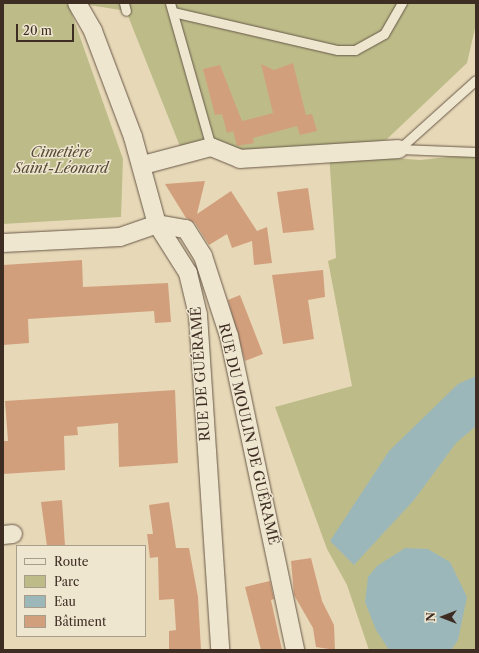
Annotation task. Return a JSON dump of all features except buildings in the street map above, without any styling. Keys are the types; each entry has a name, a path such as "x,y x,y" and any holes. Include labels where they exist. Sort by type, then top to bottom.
{"street":[{"name":"RUE DE GUÉRAMÉ","path":"77,3 93,31 143,165 157,224 188,272 198,315 220,650"},
{"path":"143,165 211,147 240,159 399,149"},
{"path":"3,244 120,237 157,224"},
{"name":"RUE DU MOULIN DE GUÉRAMÉ","path":"157,224 186,229 202,256 226,329 295,650"}],"lane":[{"path":"172,7 338,50 355,50 384,34 402,3"},
{"path":"172,7 211,147"},
{"path":"399,149 476,80"},
{"path":"399,149 476,152"}],"green space":[{"name":"Cimetière Saint-Léonard","path":"3,3 68,3 123,159 121,217 3,224"},
{"path":"77,3 476,3 476,24 467,63 386,140 240,159 211,147 183,154 126,11"},
{"path":"329,153 420,160 476,154 476,650 369,650 347,585 327,549 275,407 352,386 328,261 336,258"}],"water":[{"path":"476,376 476,426 456,443 414,500 354,565 330,541 389,451 458,384"},
{"path":"405,548 428,549 450,562 467,597 458,640 451,650 389,650 376,630 365,602 368,577 377,566"}]}
